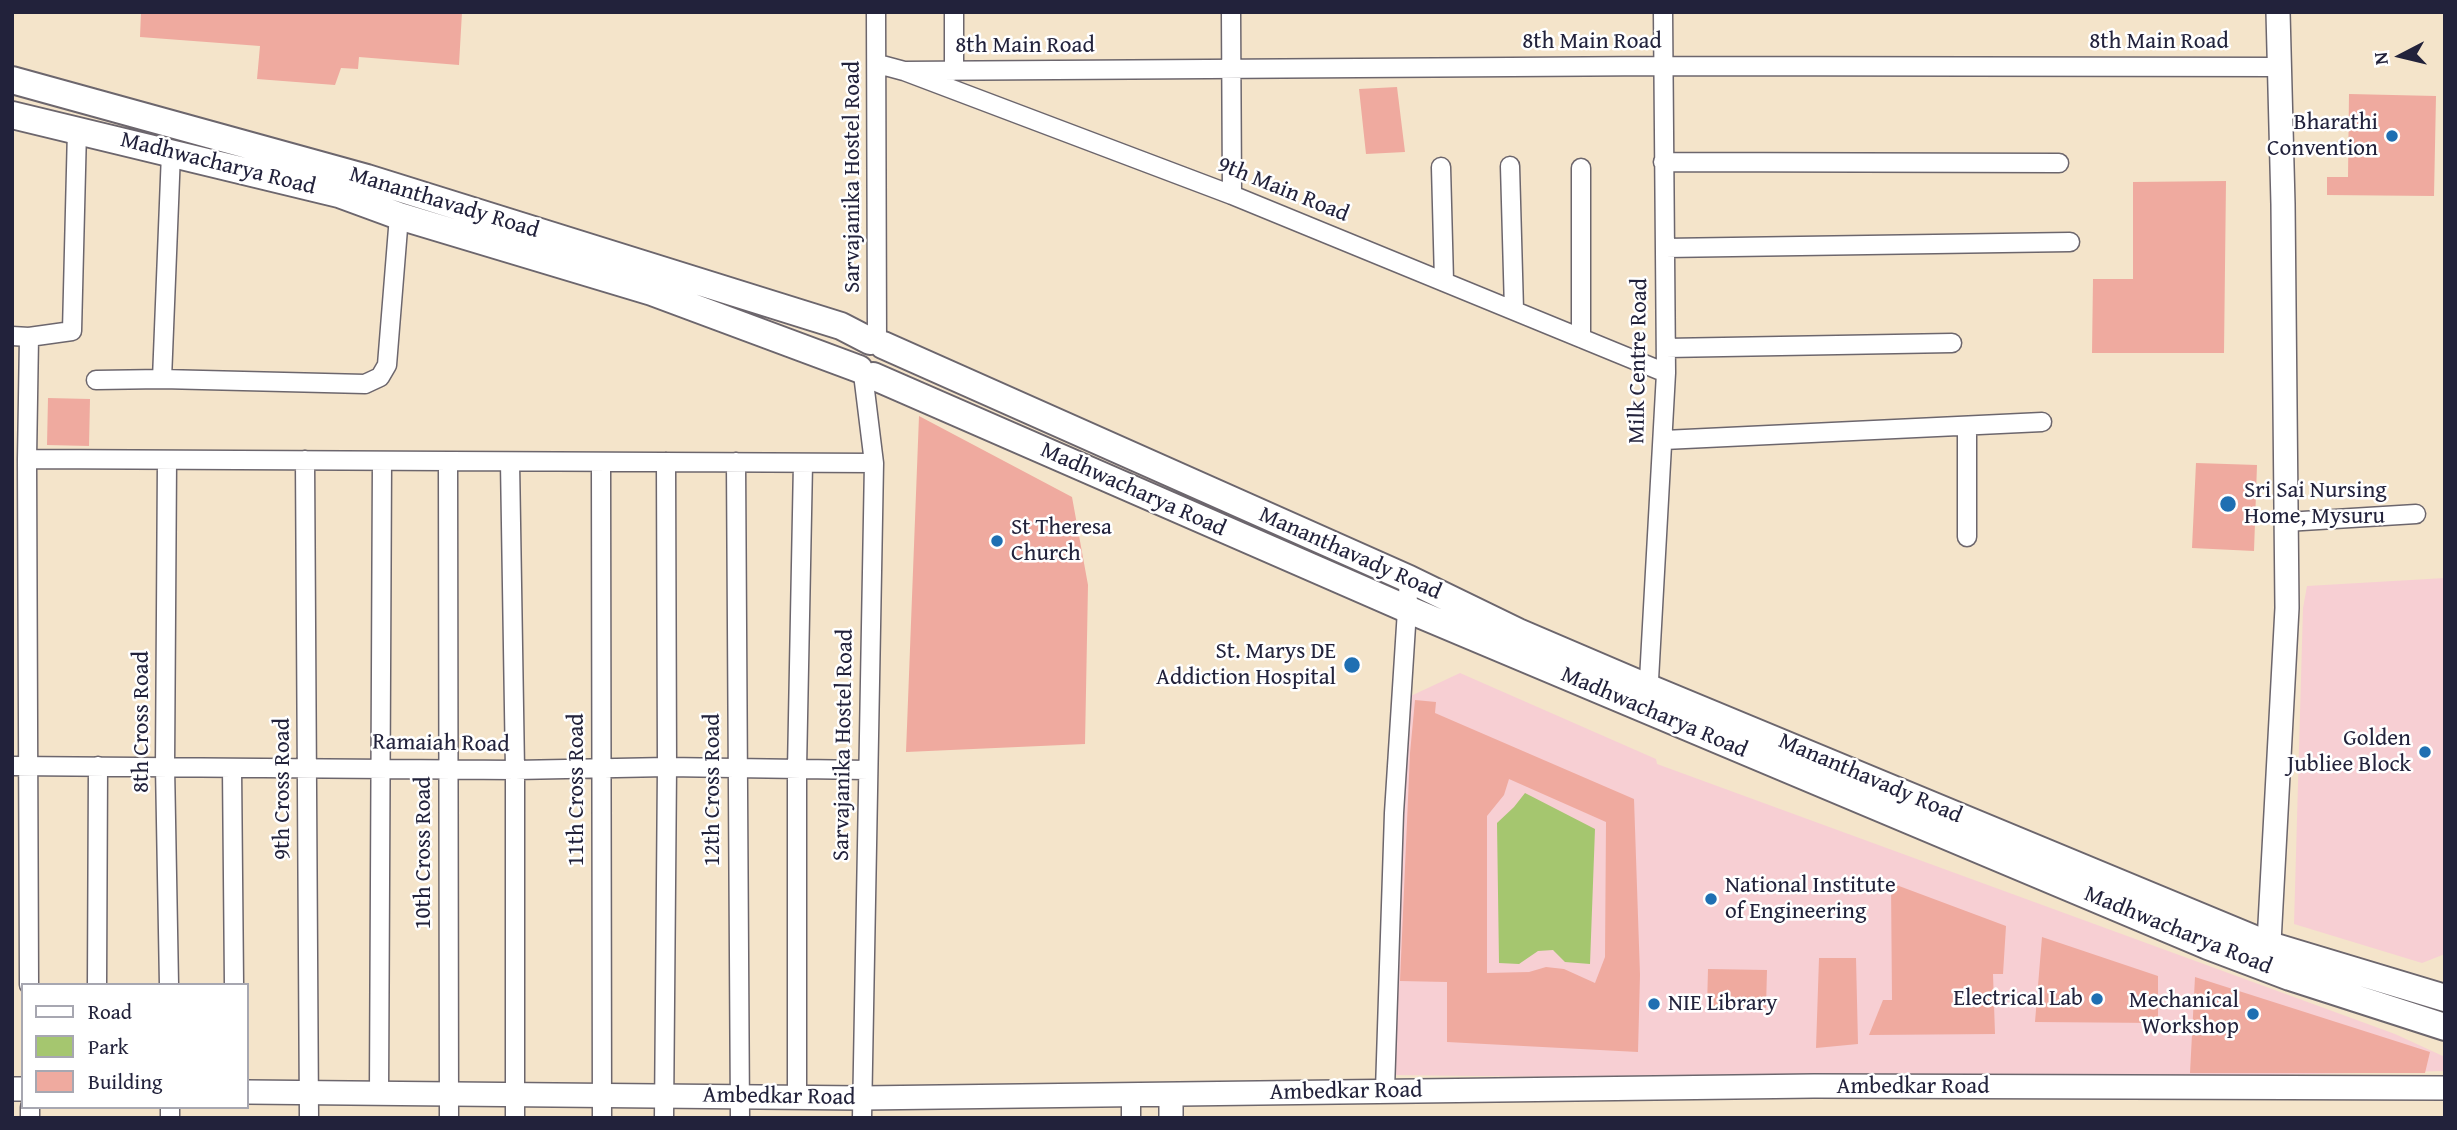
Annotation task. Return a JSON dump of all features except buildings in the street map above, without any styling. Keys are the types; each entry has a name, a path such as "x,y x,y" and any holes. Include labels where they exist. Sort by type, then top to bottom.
{"main road":[{"name":"Mananthavady Road","path":"12,80 367,178 841,326 1409,579 1648,699 2268,956 2445,999"},
{"name":"Madhwacharya Road","path":"12,115 339,194 399,216 652,292 865,373 1406,609 1648,699"},
{"path":"865,373 883,372 888,363 889,353 877,343"},
{"name":"Madhwacharya Road","path":"2268,956 2445,1027"}],"street":[{"name":"Sarvajanika Hostel Road","path":"876,12 877,343"},
{"path":"954,12 954,71"},
{"path":"1231,12 1232,195"},
{"name":"Milk Centre Road","path":"1648,699 1666,373 1663,12"},
{"path":"2268,956 2287,608 2278,12"},
{"name":"9th Main Road","path":"878,64 904,71 1232,195 1666,373"},
{"name":"8th Main Road","path":"904,71 1662,66 2280,66"},
{"path":"29,983 20,766 27,459 21,336 72,331 77,130"},
{"path":"162,379 171,153"},
{"path":"1664,162 2059,163"},
{"path":"1510,166 1514,310"},
{"path":"1441,167 1444,281"},
{"path":"1581,168 1581,338"},
{"path":"96,380 365,384 380,377 387,365 399,216"},
{"path":"1665,248 2070,242"},
{"path":"1666,348 1952,343"},
{"name":"Sarvajanika Hostel Road","path":"862,1108 874,463 865,373"},
{"path":"1664,440 2042,422"},
{"path":"1966,426 1967,537"},
{"path":"27,459 874,463"},
{"name":"8th Cross Road","path":"167,460 165,766 169,983"},
{"name":"9th Cross Road","path":"305,460 309,1118"},
{"path":"380,1093 382,461"},
{"name":"10th Cross Road","path":"448,461 449,1118"},
{"path":"510,462 515,770 515,1106"},
{"name":"11th Cross Road","path":"601,462 602,1107"},
{"path":"665,1107 666,462"},
{"name":"12th Cross Road","path":"736,462 739,1107"},
{"path":"797,1097 797,769 803,463"},
{"path":"2286,522 2416,514"},
{"path":"1385,1090 1394,813 1409,579"},
{"name":"Ramaiah Road","path":"20,766 515,770 667,767 868,769"},
{"path":"97,983 98,766"},
{"path":"232,768 234,983"},
{"name":"Ambedkar Road","path":"248,1092 449,1093 515,1106 602,1107 739,1107 797,1097 862,1108 1171,1106 1385,1090 2445,1087"}],"shaded area":[{"path":"2445,578 2445,954 2422,963 2294,924 2303,608 2307,586"},
{"name":"National Institute of Engineering","path":"1460,673 1656,759 1657,764 2395,1034 2445,1057 2445,1071 2094,1079 1815,1080 1392,1075 1400,701"}],"green space":[{"path":"1525,793 1595,829 1590,964 1565,962 1553,950 1538,951 1519,964 1499,963 1497,823"}],"place":[{"name":"Bharathi Convention","path":"2392,136"},
{"name":"Sri Sai Nursing Home, Mysuru","path":"2228,504"},
{"name":"St Theresa Church","path":"997,541"},
{"name":"St. Marys DE Addiction Hospital","path":"1352,665"},
{"name":"Golden Jubliee Block","path":"2425,752"},
{"name":"National Institute of Engineering","path":"1711,899"},
{"name":"Electrical Lab","path":"2097,999"},
{"name":"NIE Library","path":"1654,1004"},
{"name":"Mechanical Workshop","path":"2253,1014"}]}
